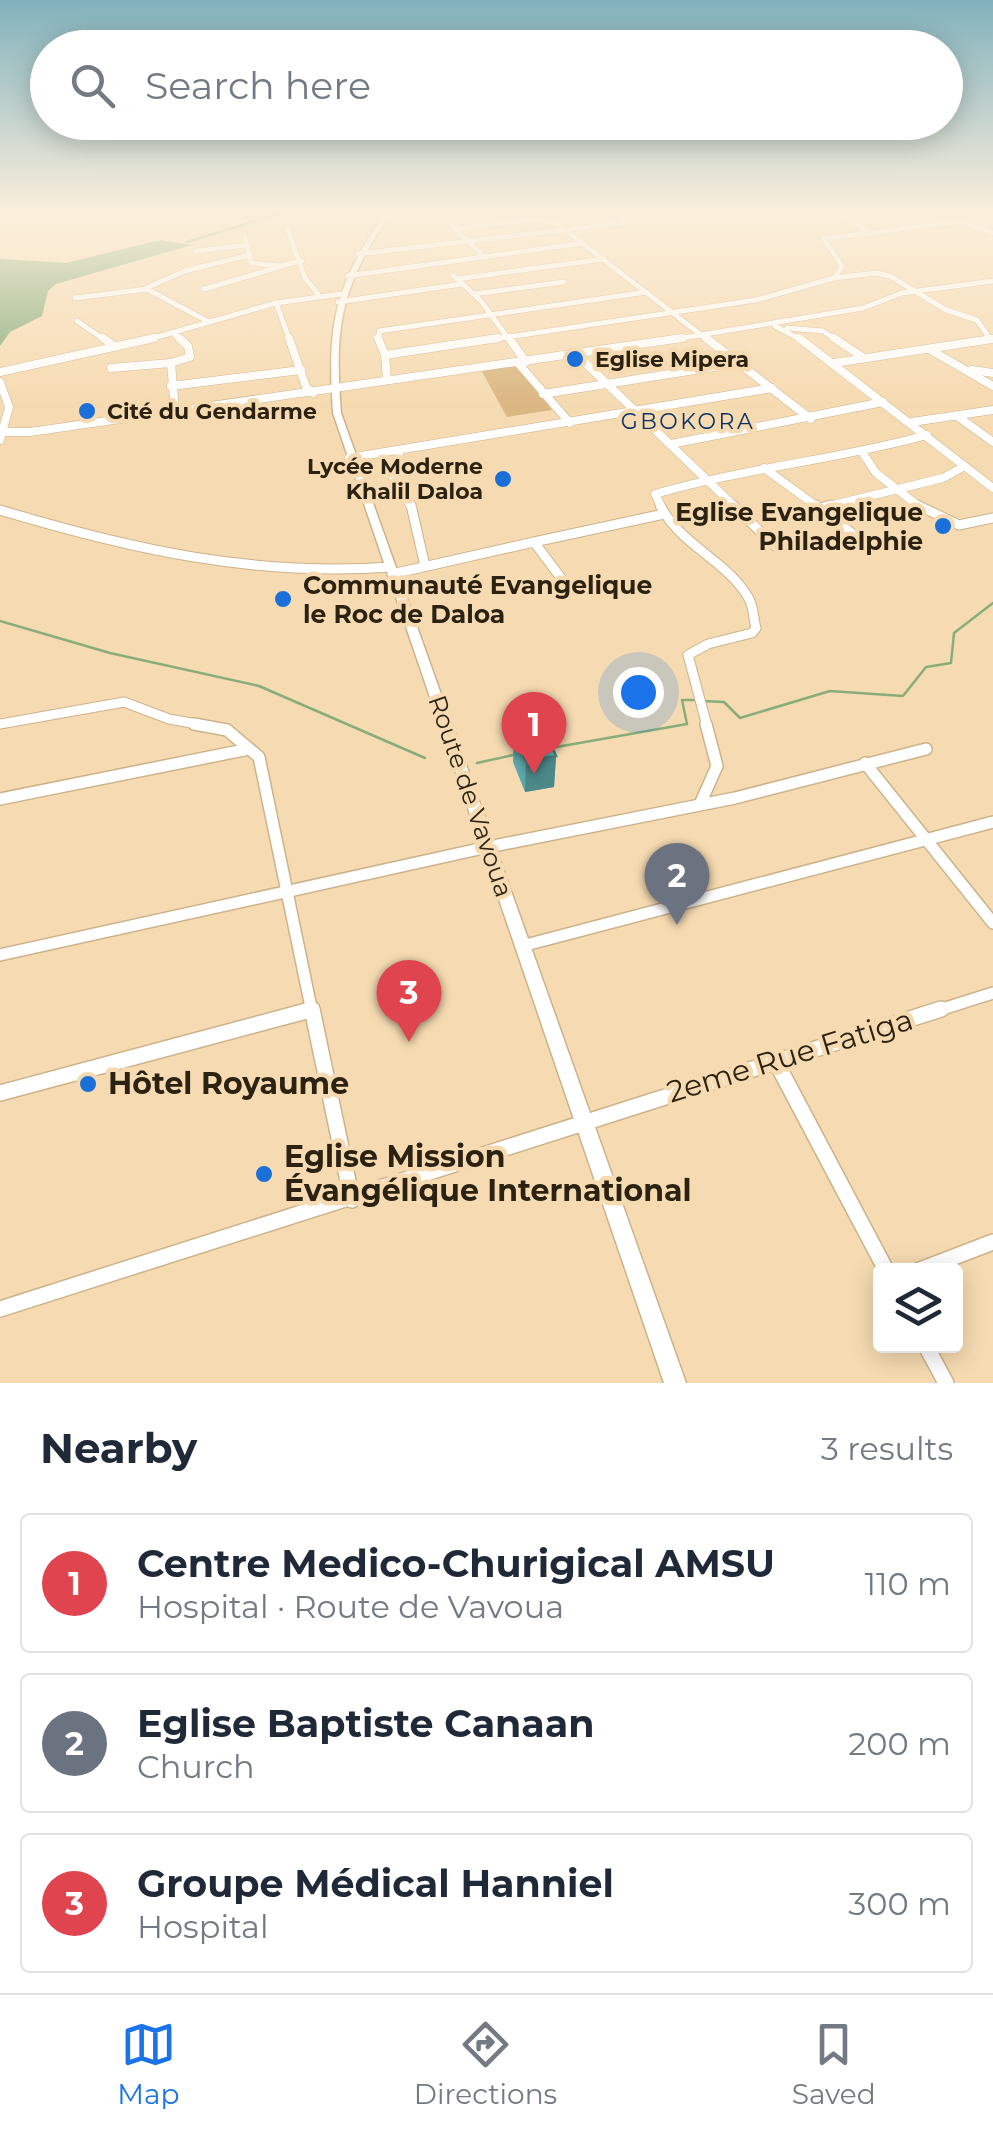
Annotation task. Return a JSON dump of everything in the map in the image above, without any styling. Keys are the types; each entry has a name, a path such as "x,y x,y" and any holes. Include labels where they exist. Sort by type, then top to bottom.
{"main road":[{"name":"Route de Vavoua","path":"347,277 332,335 335,389 349,458 586,1118 675,1383"}],"street":[{"path":"146,288 169,277"},
{"path":"204,289 247,277"},
{"path":"306,277 318,294"},
{"path":"452,277 492,315 544,394 570,423"},
{"path":"0,432 6,427 9,407 0,381 2,372 174,334 318,294 340,298 493,277"},
{"path":"627,277 810,419"},
{"path":"385,355 769,298 848,277"},
{"path":"834,363 991,339 977,320 946,310 888,277"},
{"path":"0,432 18,433 313,393 768,326 914,292 993,281"},
{"path":"474,294 564,282"},
{"path":"75,298 146,288 209,322"},
{"path":"387,380 385,355 376,332 647,292"},
{"path":"276,304 313,393"},
{"path":"78,320 114,346"},
{"path":"768,326 824,331 864,358"},
{"path":"786,328 993,488"},
{"path":"111,368 171,363 190,357 188,346 174,334"},
{"path":"925,348 993,386"},
{"path":"576,354 775,546"},
{"path":"171,363 174,411"},
{"path":"544,394 738,363"},
{"path":"966,368 993,373"},
{"path":"171,386 302,370"},
{"path":"349,458 399,454 772,388"},
{"path":"671,444 883,402"},
{"path":"912,422 993,410"},
{"path":"957,415 993,442"},
{"path":"0,432 0,440"},
{"path":"0,448 18,433"},
{"path":"701,802 717,766 688,655 708,644 752,634 756,628 750,598 688,544 664,514 658,490 706,478 862,452 927,435"},
{"path":"862,452 867,464 897,490 950,523 993,518"},
{"path":"399,454 392,469 393,480 410,501 425,566"},
{"path":"816,509 897,490 963,467"},
{"path":"764,468 792,482 816,509 862,542"},
{"path":"0,510 130,550 187,562 340,572 425,566 664,514"},
{"path":"534,542 561,578"},
{"path":"0,724 124,702 169,719 209,723 227,730 259,757 352,1200"},
{"path":"0,799 249,749"},
{"path":"0,954 795,783 926,750"},
{"path":"865,763 993,922"},
{"path":"522,946 993,822"},
{"name":"2eme Rue Fatiga","path":"0,1309 352,1200 586,1118 993,993"},
{"path":"0,1093 310,1010"},
{"path":"775,1060 882,1263"},
{"path":"938,1263 993,1242"},
{"path":"930,1353 946,1383"}],"shaded area":[{"path":"0,277 82,277 56,284 48,291 42,316 10,332 0,346"},
{"path":"516,366 552,410 507,417 481,370"}],"building":[{"path":"543,726 556,756 526,761 514,731"}],"waterway":[{"path":"703,701 724,702 740,718 830,691 903,696 926,667 951,663 954,633 993,603"},
{"path":"0,621 110,653 259,686 425,758"},
{"path":"551,748 687,724 682,700 695,700"},
{"path":"477,763 513,755"}],"place":[{"name":"Eglise Mipera","path":"575,359"},
{"name":"Cité du Gendarme","path":"87,411"},
{"name":"Lycée Moderne Khalil Daloa","path":"503,479"},
{"name":"Eglise Evangelique Philadelphie","path":"943,526"},
{"name":"Communauté Evangelique le Roc de Daloa","path":"283,599"},
{"name":"Centre Medico-Churigical AMSU","path":"534,774"},
{"name":"Eglise Baptiste Canaan","path":"677,925"},
{"name":"Groupe Médical Hanniel","path":"409,1042"},
{"name":"Hôtel Royaume","path":"88,1084"},
{"name":"Eglise Mission Évangélique International","path":"264,1174"}],"district":[{"name":"GBOKORA","path":"688,421"}]}
